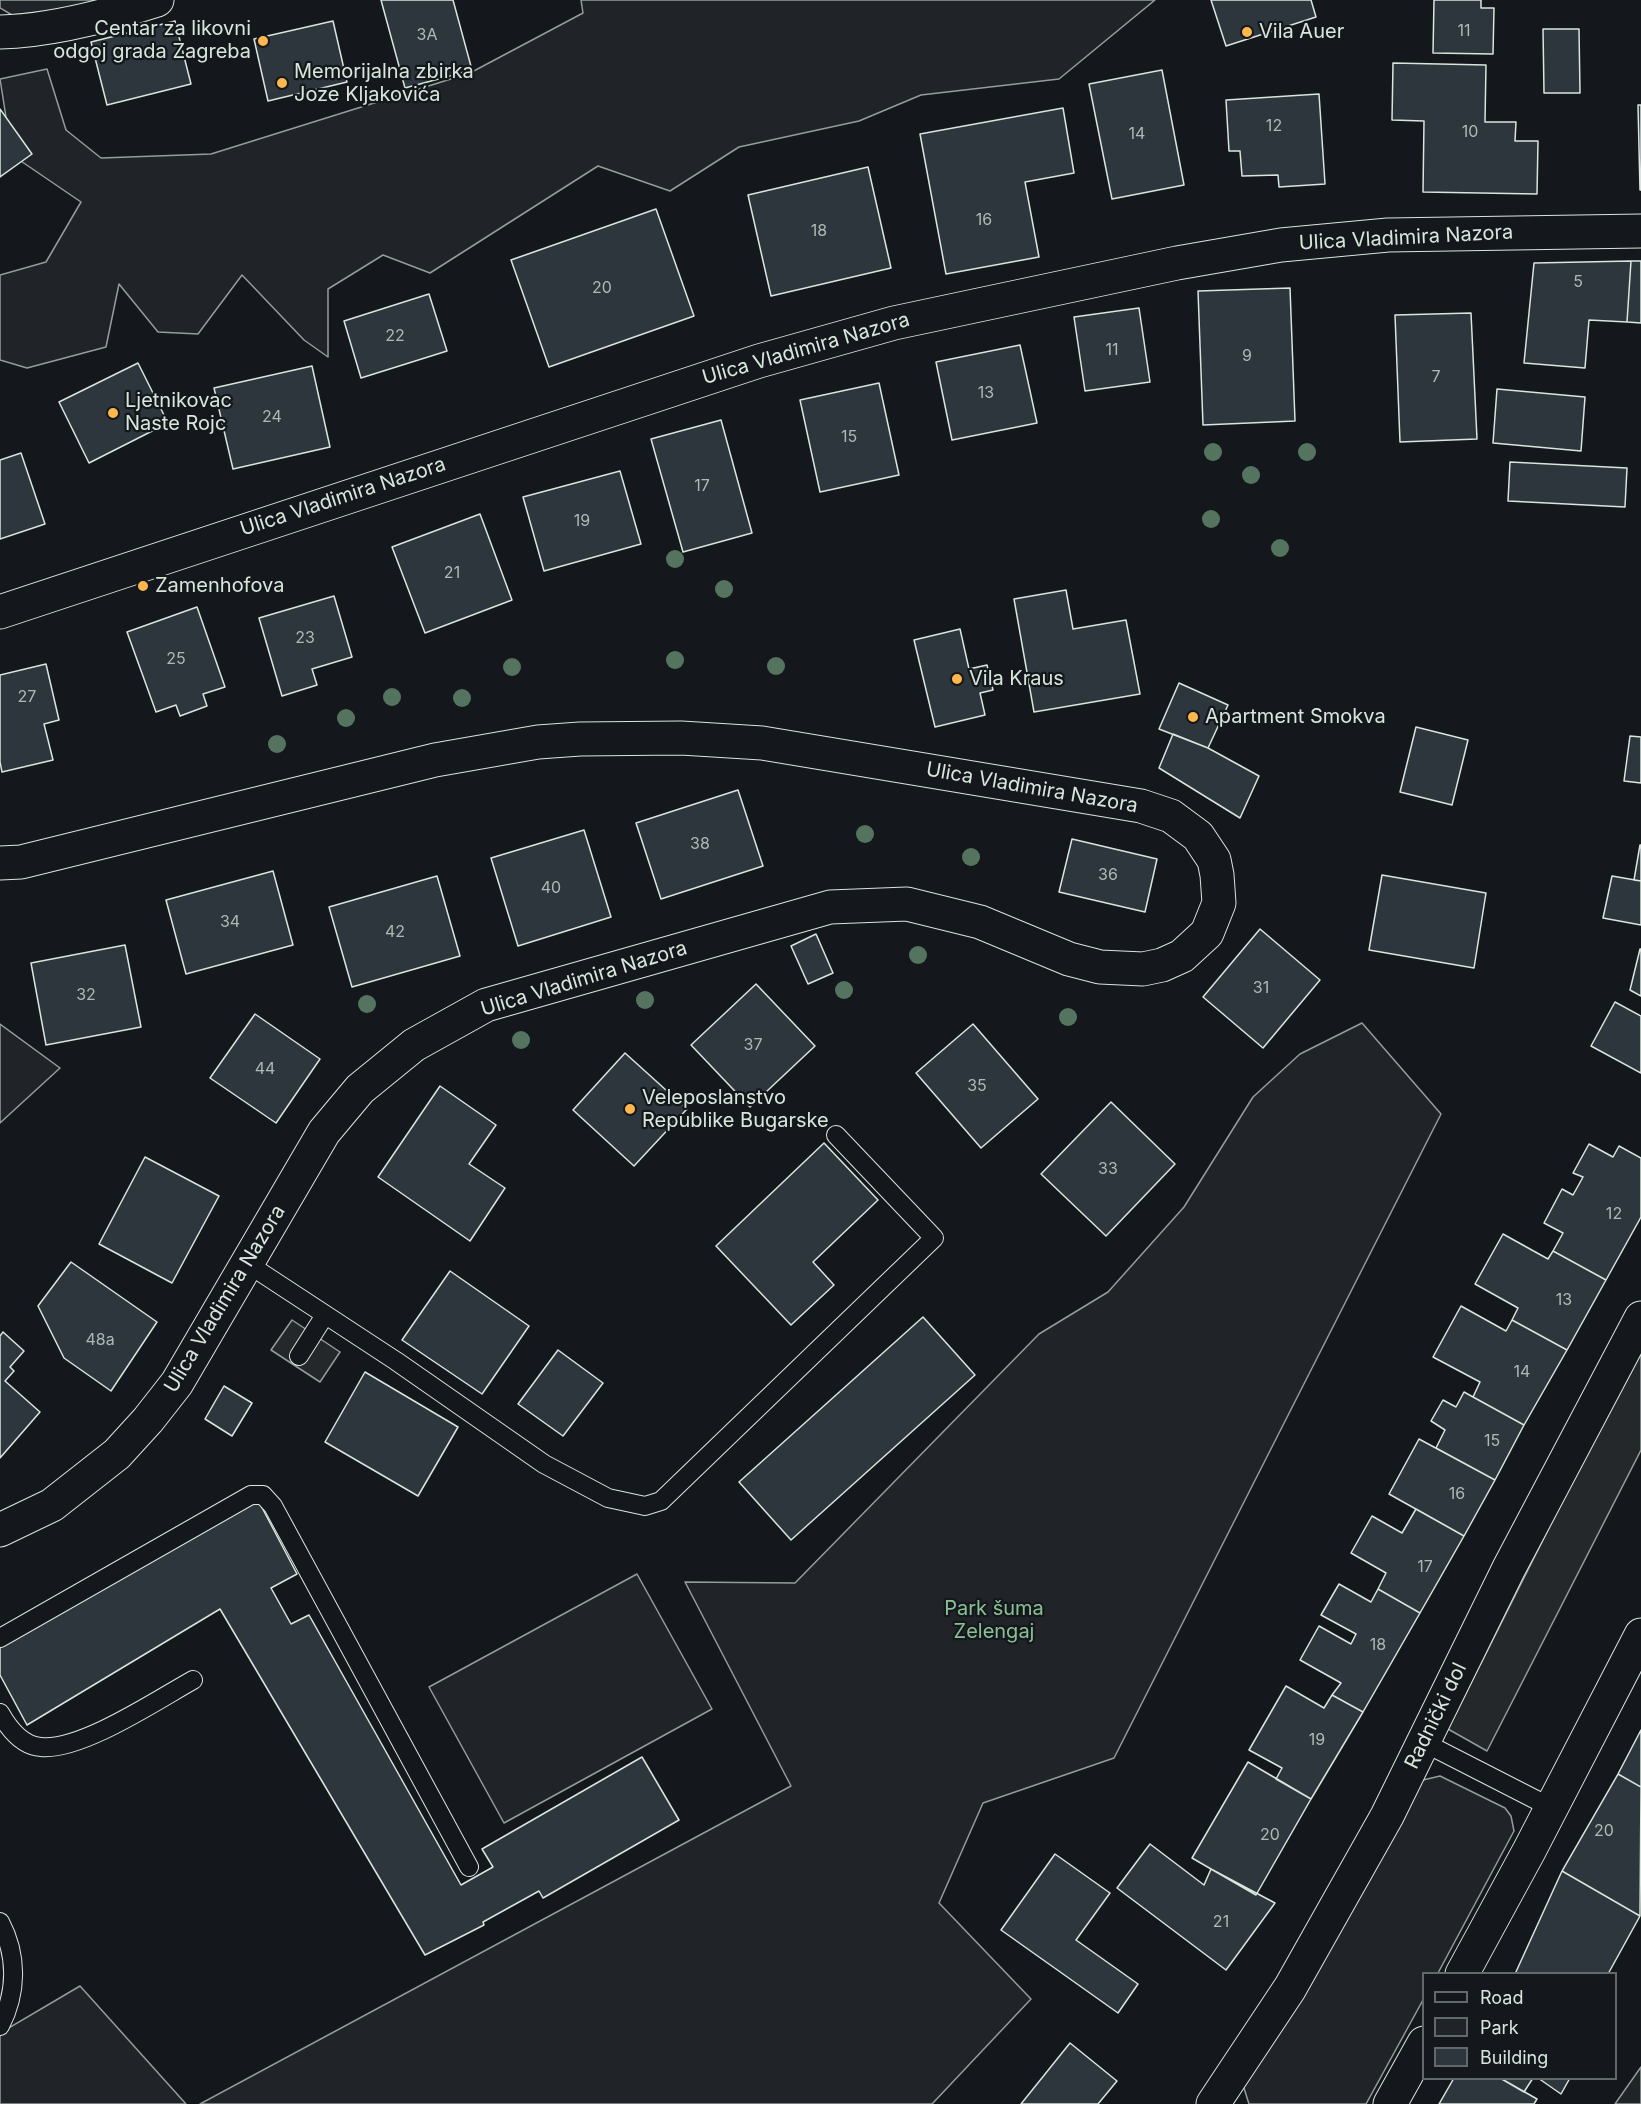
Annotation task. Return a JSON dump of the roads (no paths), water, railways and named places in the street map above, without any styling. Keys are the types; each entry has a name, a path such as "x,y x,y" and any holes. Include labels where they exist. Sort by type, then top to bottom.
{"street":[{"path":"0,32 21,32 127,9 157,0"},
{"name":"Ulica Vladimira Nazora","path":"0,612 747,364 916,317 1177,263 1281,245 1365,236 1428,233 1641,231"},
{"name":"Ulica Vladimira Nazora","path":"0,863 21,862 435,760 537,742 624,738 762,743 1111,799 1171,816 1198,836 1214,860 1219,890 1219,903 1207,933 1182,956 1162,965 1143,969 1100,967 1069,959 981,922 907,903 830,907 486,1005 414,1045 386,1065 353,1096 324,1132 177,1383 148,1420 117,1454 52,1505 0,1530"},
{"name":"Radnički dol","path":"1213,2104 1290,1988 1387,1816 1509,1568 1641,1318"},
{"path":"1463,1972 1552,1808 1641,1635"},
{"path":"1390,2104 1422,2047"}],"lane":[{"path":"248,1264 544,1464 608,1498 645,1506 661,1501 934,1238 836,1135"},
{"path":"299,1356 326,1315"},
{"path":"0,1638 251,1495 263,1495 273,1506 469,1867"},
{"path":"0,1713 15,1735 25,1741 40,1748 58,1746 85,1738 193,1680"},
{"path":"1423,1742 1552,1808"},
{"path":"0,1922 6,1933 14,1987 10,2006 0,2026"}],"place":[{"name":"Vila Auer","path":"1247,32"},
{"name":"Centar za likovni odgoj grada Zagreba","path":"263,41"},
{"name":"Memorijalna zbirka Joze Kljakovića","path":"282,83"},
{"name":"Ljetnikovac Naste Rojc","path":"113,413"},
{"name":"Zamenhofova","path":"143,586"},
{"name":"Vila Kraus","path":"957,679"},
{"name":"Apartment Smokva","path":"1193,717"},
{"name":"Veleposlanstvo Republike Bugarske","path":"630,1109"}],"park label":[{"name":"Park šuma Zelengaj","path":"994,1620"}]}
